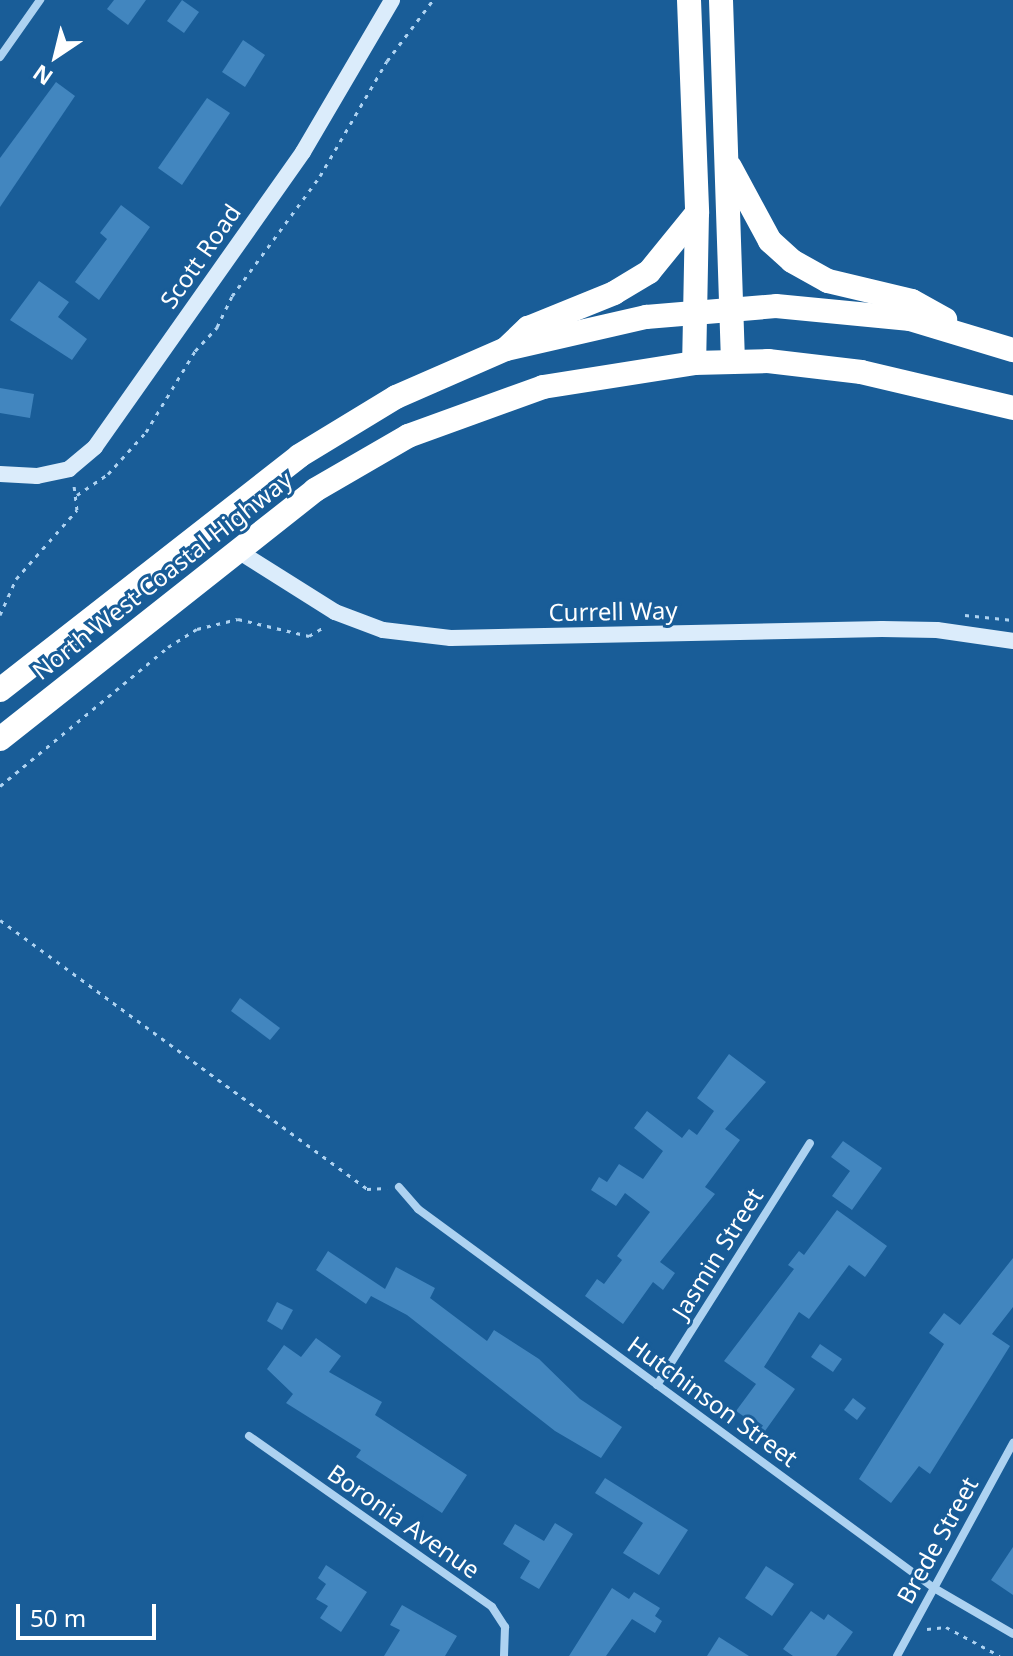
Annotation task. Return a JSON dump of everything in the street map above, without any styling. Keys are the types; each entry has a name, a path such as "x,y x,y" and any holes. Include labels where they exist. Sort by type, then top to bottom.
{"highway":[{"path":"689,0 697,213 694,363"},
{"path":"721,0 733,361"},
{"path":"727,161 770,241 792,261 828,281 912,301 974,335"},
{"path":"506,349 528,328 614,293 649,272 697,213"},
{"name":"North West Coastal Highway","path":"0,690 299,456 396,397 506,349 646,317 731,309 850,310 974,335 1013,350"},
{"name":"North West Coastal Highway","path":"0,739 235,549 315,490 408,436 543,387 694,363 733,361 861,372 1013,408"}],"street":[{"path":"0,57 40,0"},
{"name":"Scott Road","path":"0,474 37,476 69,469 95,447 303,152 392,0"},
{"name":"Currell Way","path":"235,549 335,612 383,630 451,638 882,629 937,630 1013,641"},
{"name":"Jasmin Street","path":"657,1385 810,1143"},
{"name":"Hutchinson Street","path":"399,1187 418,1209 934,1588 1013,1634"},
{"name":"Boronia Avenue","path":"249,1436 492,1607 505,1627 504,1656"},
{"name":"Brede Street","path":"897,1656 1013,1443"}],"path":[{"path":"0,615 16,579 71,519 77,495 108,474 146,432 195,351 217,327 232,296 320,176 387,61 433,0"},
{"path":"0,784 197,629 238,619 309,636 328,622"},
{"path":"0,920 367,1189 399,1187"},
{"path":"924,1628 946,1627 1000,1656"}],"building":[{"path":"114,0 146,0 128,25 107,9"},
{"path":"182,0 199,12 184,33 167,21"},
{"path":"243,40 265,55 245,87 222,72"},
{"path":"56,82 75,96 0,207 0,158"},
{"path":"207,98 230,113 182,185 158,168"},
{"path":"121,205 150,227 99,300 75,282 107,239 100,233"},
{"path":"39,281 69,302 58,317 87,339 72,360 10,320"},
{"path":"0,388 34,394 30,418 0,413"},
{"path":"240,998 280,1028 270,1040 231,1011"},
{"path":"729,1054 766,1082 725,1129 740,1140 705,1187 715,1194 660,1262 675,1273 663,1290 653,1282 623,1324 585,1296 597,1279 604,1284 622,1260 617,1256 650,1212 625,1193 616,1206 591,1190 599,1177 607,1182 619,1164 643,1179 663,1151 634,1128 647,1111 682,1138 689,1129 697,1135 714,1111 697,1098"},
{"path":"843,1141 882,1168 852,1210 832,1196 850,1171 831,1157"},
{"path":"837,1210 887,1246 865,1277 849,1265 809,1319 799,1312 764,1367 795,1389 765,1431 736,1411 756,1384 724,1361 794,1269 788,1265 799,1251 804,1255"},
{"path":"328,1251 385,1289 396,1267 435,1288 430,1298 487,1341 494,1330 539,1359 580,1399 622,1427 601,1458 555,1431 407,1315 371,1296 366,1304 316,1270"},
{"path":"1013,1258 1013,1307 992,1334 1010,1346 930,1474 919,1466 891,1503 859,1479 944,1344 929,1333 944,1313 960,1325"},
{"path":"277,1302 293,1310 282,1330 267,1321"},
{"path":"316,1338 341,1356 329,1372 382,1402 375,1415 467,1475 442,1513 356,1457 361,1450 286,1403 293,1394 267,1369 284,1345 301,1357"},
{"path":"820,1344 842,1359 833,1372 811,1357"},
{"path":"853,1398 866,1408 857,1420 844,1410"},
{"path":"605,1478 688,1530 659,1575 623,1553 643,1523 595,1493"},
{"path":"555,1523 573,1534 539,1589 520,1578 530,1561 503,1544 515,1524 544,1541"},
{"path":"1013,1547 1013,1595 991,1580"},
{"path":"326,1565 367,1592 341,1632 320,1618 328,1606 316,1599 326,1584 318,1578"},
{"path":"766,1566 794,1584 772,1616 745,1598"},
{"path":"612,1588 629,1599 634,1592 660,1608 655,1616 662,1621 655,1633 632,1619 606,1656 569,1656"},
{"path":"402,1605 457,1636 445,1656 384,1656 400,1630 390,1625"},
{"path":"811,1611 824,1620 828,1614 853,1632 836,1656 793,1656 783,1649"},
{"path":"719,1637 749,1656 707,1656"}]}
